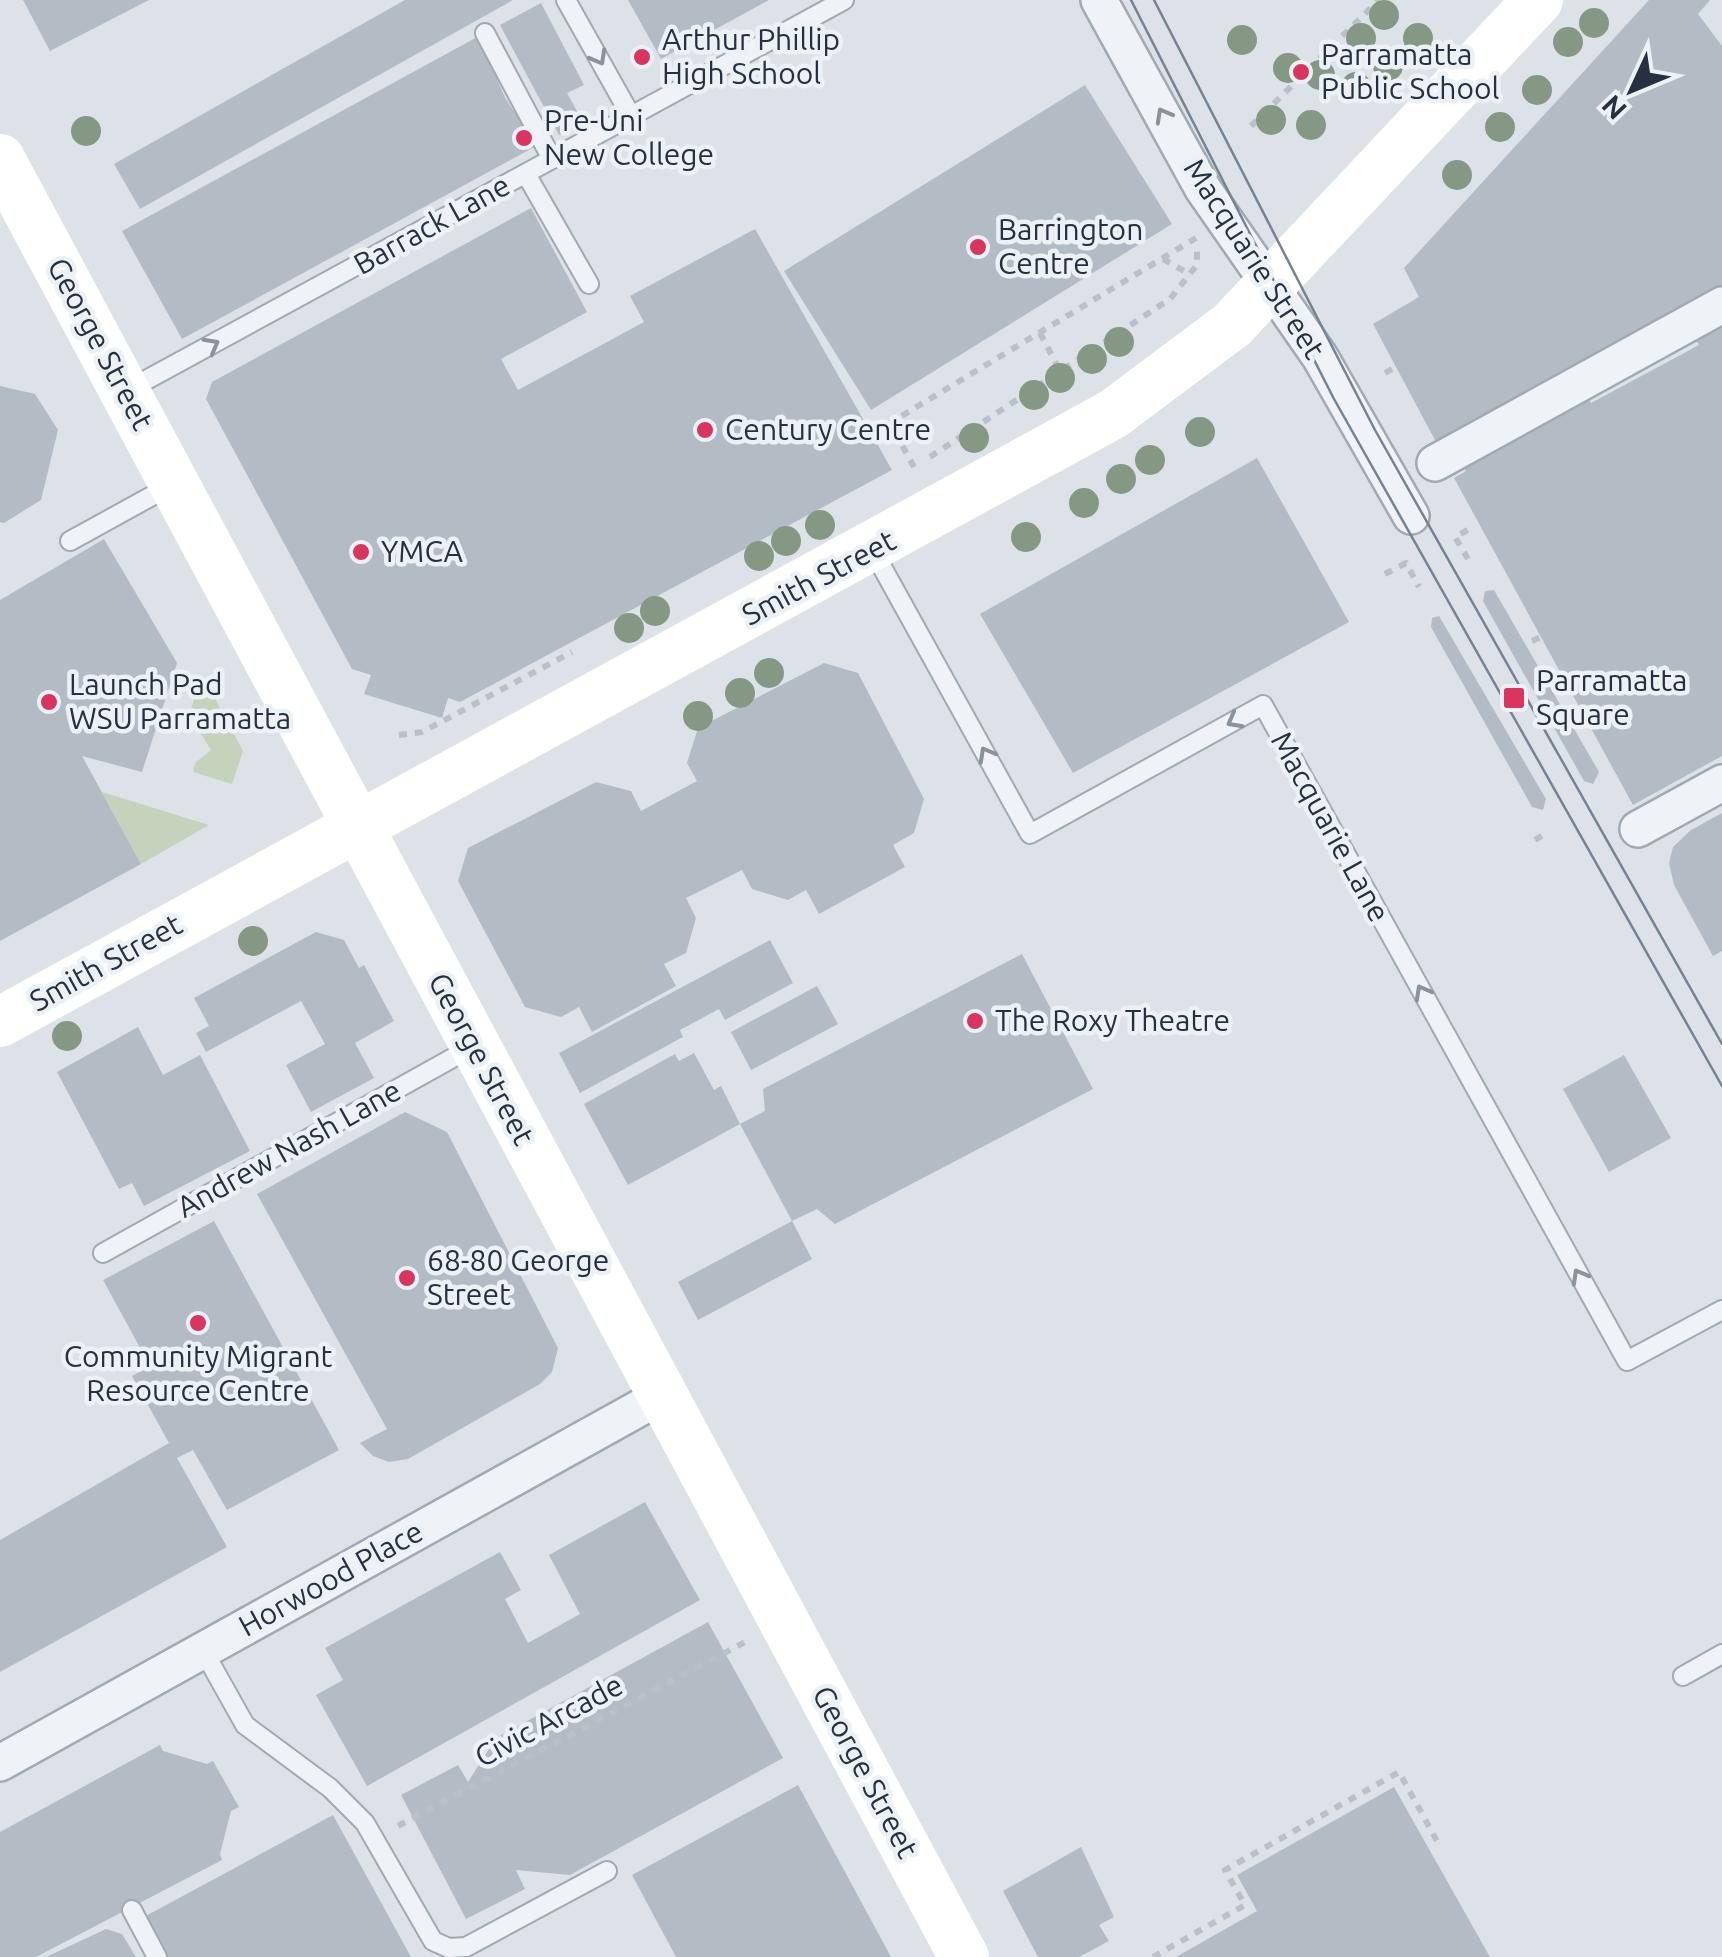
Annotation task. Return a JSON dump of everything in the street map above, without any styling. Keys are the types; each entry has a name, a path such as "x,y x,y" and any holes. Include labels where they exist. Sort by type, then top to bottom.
{"street":[{"name":"Macquarie Street","path":"1100,0 1204,189 1320,357 1411,516"},
{"name":"Smith Street","path":"0,1022 1114,414 1206,347 1270,287 1538,0"},
{"name":"George Street","path":"0,159 964,1957"},
{"path":"1435,463 1722,305"},
{"path":"1638,829 1722,783"},
{"name":"Horwood Place","path":"0,1764 663,1395"}],"lane":[{"path":"566,0 631,116"},
{"name":"Barrack Lane","path":"126,392 844,0"},
{"path":"484,33 552,159"},
{"path":"526,174 589,284"},
{"path":"70,542 175,483"},
{"name":"Macquarie Lane","path":"872,549 1030,834 1263,706 1627,1362 1722,1310"},
{"name":"Andrew Nash Lane","path":"103,1253 476,1045"},
{"path":"204,1650 245,1725 330,1788 366,1823 424,1931 449,1948 466,1946 606,1872"},
{"path":"1683,1676 1722,1654"},
{"path":"132,1910 158,1957"}],"path":[{"path":"1251,126 1379,0"},
{"path":"914,467 890,424 1197,238"},
{"path":"1163,259 1190,275"},
{"path":"904,474 1170,299 1197,265"},
{"path":"1040,333 1060,371"},
{"path":"1385,373 1394,368"},
{"path":"1468,559 1455,537 1470,528"},
{"path":"1385,574 1406,563 1418,587"},
{"path":"1532,641 1541,636"},
{"path":"398,735 422,732 580,648"},
{"path":"1535,840 1546,834"},
{"name":"Civic Arcade","path":"374,1840 746,1642"},
{"path":"1153,1957 1245,1906 1225,1870 1399,1772 1438,1841"}],"green space":[{"path":"207,683 243,751 232,784 193,772 195,763 211,750 189,715 198,687"},
{"path":"102,792 209,825 141,864"}],"building":[{"path":"23,0 149,0 50,51"},
{"path":"405,0 513,0 140,209 114,164"},
{"path":"628,0 769,0 661,59"},
{"path":"1649,0 1710,0 1698,14 1722,46 1722,302 1540,403 1532,389 1436,442 1373,324 1419,297 1404,268"},
{"path":"541,3 584,85 567,93 583,122 559,135 500,25"},
{"path":"479,36 505,98 538,145 182,339 122,231"},
{"name":"Barrington Centre","path":"1085,85 1172,224 871,410 784,271"},
{"path":"531,208 587,312 501,359 518,390 644,322 630,296 755,229 892,470 460,702 448,698 442,718 364,694 371,675 352,669 206,399 212,382"},
{"path":"1722,311 1722,756 1633,805 1454,478 1466,471 1459,457 1583,390 1591,403 1699,345 1690,328"},
{"path":"0,386 35,394 58,430 41,500 4,523 0,522"},
{"path":"1257,458 1349,622 1073,773 980,614"},
{"path":"104,539 177,663 142,772 82,756 141,864 0,941 0,600"},
{"path":"1494,590 1599,772 1593,784 1584,781 1483,601 1485,591"},
{"path":"1439,616 1546,799 1543,810 1532,807 1431,627 1432,618"},
{"path":"824,663 858,673 924,799 914,833 893,845 905,867 819,914 806,890 788,900 752,889 742,870 686,898 696,918 686,953 664,964 676,986 592,1032 579,1007 561,1017 525,1007 458,881 468,848 596,782 631,791 641,811 697,781 687,763 698,728"},
{"path":"1722,813 1722,951 1713,956 1674,885 1669,863 1673,847 1691,830"},
{"path":"316,932 344,940 359,968 364,965 394,1021 355,1043 374,1078 311,1112 286,1065 325,1044 301,1001 206,1052 196,1033 209,1026 194,998"},
{"path":"770,940 793,983 725,1020 719,1009 680,1030 683,1037 580,1093 559,1053"},
{"name":"The Roxy Theatre","path":"1022,954 1093,1089 835,1224 817,1209 792,1221 740,1124 765,1111 763,1089"},
{"path":"817,986 838,1024 751,1070 731,1032"},
{"path":"138,1027 163,1075 200,1055 250,1151 144,1206 132,1183 119,1189 57,1072"},
{"path":"694,1053 714,1090 721,1086 740,1124 628,1185 584,1104 675,1054 679,1061"},
{"path":"1624,1055 1671,1138 1609,1172 1563,1089"},
{"name":"68-80 George Street","path":"405,1112 447,1132 558,1348 552,1372 540,1384 408,1459 389,1462 373,1456 360,1443 387,1429 257,1194"},
{"path":"214,1221 339,1450 227,1510 193,1450 177,1458 227,1547 0,1672 0,1540 169,1443 132,1376 150,1366 103,1280"},
{"path":"792,1221 812,1259 698,1320 678,1282"},
{"path":"645,1502 700,1600 367,1786 316,1695 343,1680 325,1648 500,1552 521,1590 505,1599 528,1643 580,1614 549,1555"},
{"path":"708,1622 783,1758 570,1875 516,1870 525,1889 466,1919 401,1795 458,1765 468,1782 496,1738"},
{"path":"160,1745 163,1751 207,1764 213,1761 239,1807 231,1811 220,1854 222,1860 36,1957 0,1957 0,1832"},
{"path":"798,1785 891,1957 676,1957 632,1875"},
{"path":"1394,1787 1490,1957 1176,1957 1257,1911 1237,1875"},
{"path":"333,1815 411,1957 163,1957 142,1918"},
{"path":"1081,1847 1114,1917 1099,1925 1109,1941 1079,1957 1038,1957 1003,1891"},
{"path":"106,1929 122,1934 136,1957 46,1957"}],"tram line":[{"path":"1131,0 1334,399 1722,1086"},
{"path":"1154,0 1375,430 1722,1044"}],"place":[{"name":"Arthur Phillip High School","path":"642,57"},
{"name":"Parramatta Public School","path":"1301,72"},
{"name":"Pre-Uni New College","path":"524,138"},
{"name":"Barrington Centre","path":"978,247"},
{"name":"Century Centre","path":"705,430"},
{"name":"YMCA","path":"361,552"},
{"name":"Parramatta Square","path":"1514,698"},
{"name":"Launch Pad WSU Parramatta","path":"49,702"},
{"name":"The Roxy Theatre","path":"975,1021"},
{"name":"68-80 George Street","path":"407,1278"},
{"name":"Community Migrant Resource Centre","path":"198,1323"}]}
